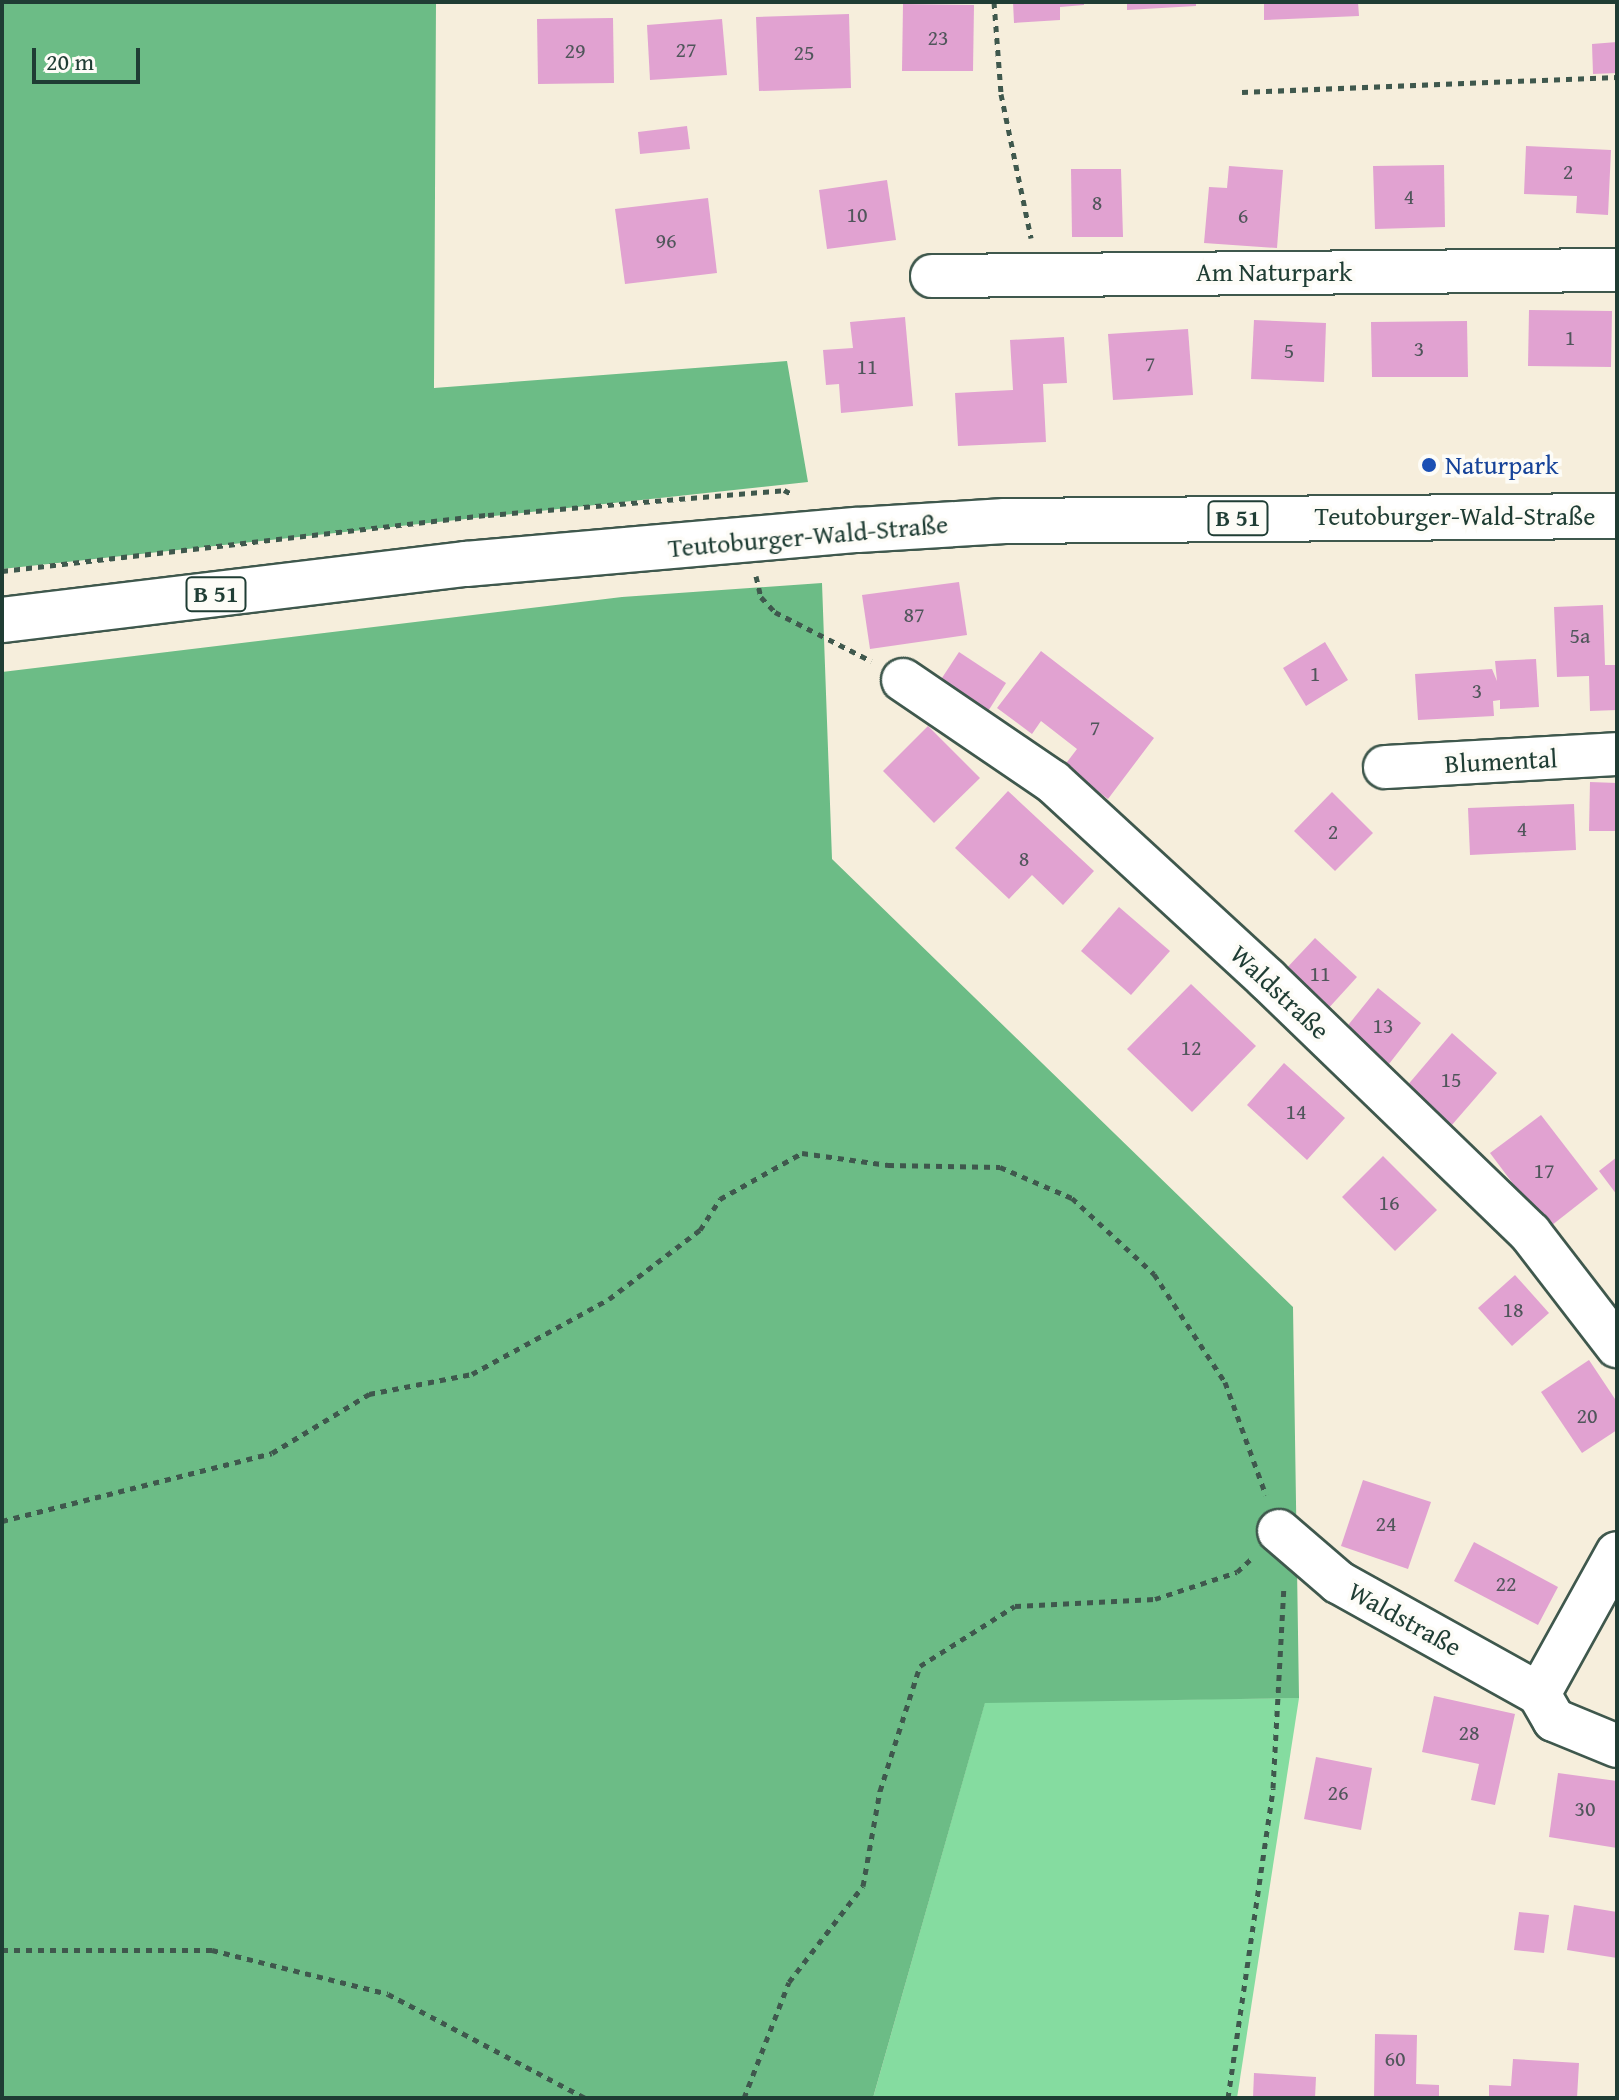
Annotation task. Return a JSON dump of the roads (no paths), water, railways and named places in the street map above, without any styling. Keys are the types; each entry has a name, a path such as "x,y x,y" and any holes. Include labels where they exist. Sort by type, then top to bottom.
{"main road":[{"name":"Teutoburger-Wald-Straße","path":"2,620 454,565 1005,521 1617,516"}],"street":[{"name":"Am Naturpark","path":"932,276 1617,270"},
{"name":"Waldstraße","path":"903,680 1053,782 1267,979 1530,1233 1617,1346"},
{"name":"Blumental","path":"1385,767 1617,754"},
{"name":"Waldstraße","path":"1279,1531 1338,1582 1539,1694 1554,1720 1617,1746"},
{"path":"1539,1694 1617,1553"}],"place":[{"name":"Naturpark","path":"1429,465"}]}
